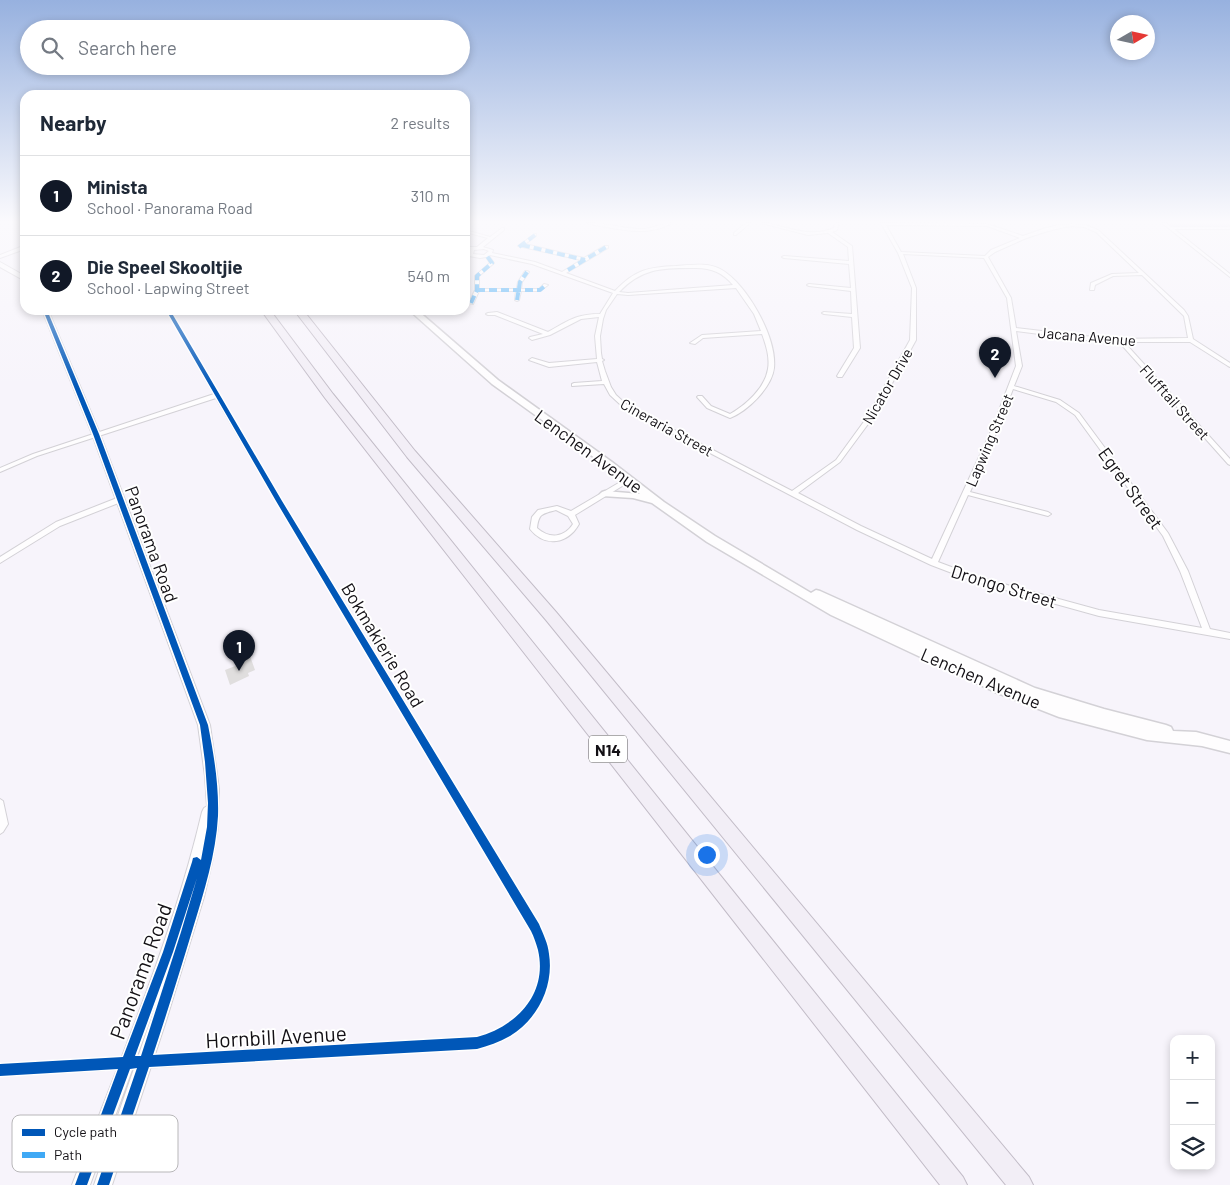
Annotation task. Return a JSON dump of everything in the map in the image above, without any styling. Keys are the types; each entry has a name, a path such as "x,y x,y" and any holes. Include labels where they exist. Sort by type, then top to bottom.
{"highway":[{"name":"N14","path":"269,315 329,396 955,1185"},
{"name":"N14","path":"302,315 411,454 551,616 1019,1183"}],"main road":[{"name":"Lenchen Avenue","path":"419,315 495,382 660,504 711,539 835,612 1006,691 1060,711 1118,728 1165,737 1201,740 1230,747"},
{"path":"605,494 633,495 660,504"}],"street":[{"path":"470,299 472,300 477,290 477,278"},
{"path":"517,300 520,282 523,278"},
{"path":"574,278 616,293 628,294 738,286"},
{"name":"Cineraria Street","path":"633,278 616,293 601,315 597,337 601,362 613,396 648,420 792,494"},
{"name":"Cineraria Street","path":"700,397 709,407 730,416 756,394 770,370 770,353 754,307 738,286 729,278"},
{"path":"840,376 857,348 852,278"},
{"name":"Nicator Drive","path":"792,494 838,462 871,416 912,345 915,334 914,288 910,278"},
{"name":"Lapwing Street","path":"934,564 967,493 1011,387 1019,362 1009,298 998,278"},
{"path":"1092,289 1094,284 1105,278"},
{"path":"1148,278 1185,314 1191,340 1230,365"},
{"path":"477,290 541,290 546,285"},
{"path":"809,285 853,290"},
{"path":"623,288 628,294"},
{"path":"488,314 495,313 548,334"},
{"path":"824,313 855,316"},
{"name":"Panorama Road","path":"47,315 96,434 204,725 210,762 212,825 206,858 186,934 147,1060 127,1115"},
{"name":"Bokmakierie Road","path":"171,315 535,928 544,953 545,979 537,1001"},
{"path":"532,338 548,334 573,318 601,315"},
{"name":"Jacana Avenue","path":"1014,329 1120,342 1191,340"},
{"path":"693,343 702,337 764,332"},
{"name":"Flufftail Street","path":"1120,342 1230,463"},
{"path":"532,360 549,365 601,362"},
{"path":"550,372 556,367 601,362"},
{"path":"574,385 607,382"},
{"name":"Egret Street","path":"1011,387 1058,401 1077,414 1166,535 1184,571 1207,632"},
{"path":"0,470 35,455 96,434 218,395"},
{"path":"571,514 629,480"},
{"path":"967,493 1048,514"},
{"name":"Drongo Street","path":"792,494 934,564 1002,588 1099,613 1230,636"},
{"path":"0,560 58,524 119,500"},
{"path":"557,508 571,514 576,524 574,530 561,538 544,538 533,529 535,517 540,512 557,508"},
{"name":"Panorama Road","path":"107,1115 168,952 197,860 211,794"},
{"path":"0,804 3,824 0,829"},
{"name":"Hornbill Avenue","path":"0,1070 147,1060 477,1043 492,1041 506,1034 525,1017 537,1001"},
{"name":"Panorama Road","path":"82,1185 87,1172"},
{"name":"Panorama Road","path":"102,1185 107,1172"}],"building":[{"path":"250,656 255,670 248,673 249,676 230,685 225,670 243,663 242,660"}],"marked path":[{"path":"471,303 477,290 477,278"},
{"path":"517,300 520,282 523,278"},
{"path":"477,290 540,290 546,285"}],"cycle path":[{"path":"47,315 96,434 204,725 213,789 212,827 197,897 126,1115"},
{"path":"0,1070 477,1043 492,1039 518,1023 529,1012 543,985 545,970 544,954 535,928 279,501 171,315"},
{"path":"107,1115 168,952 197,862"},
{"path":"81,1185 86,1172"},
{"path":"103,1185 107,1172"}],"place":[{"name":"Die Speel Skooltjie","path":"995,378"},
{"name":"Minista","path":"239,671"}]}
